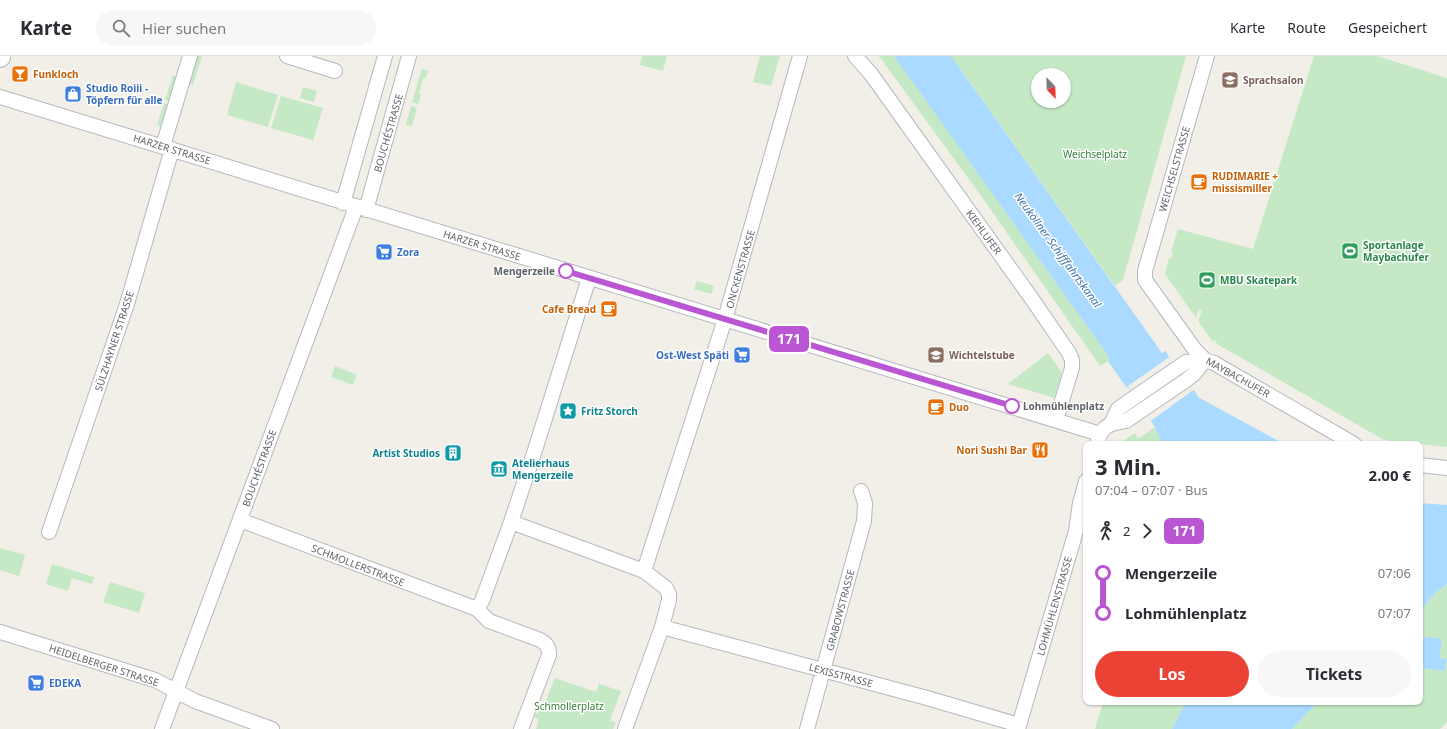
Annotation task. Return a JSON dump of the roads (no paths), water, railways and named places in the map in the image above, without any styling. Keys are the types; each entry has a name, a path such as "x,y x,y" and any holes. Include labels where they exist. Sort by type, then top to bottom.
{"street":[{"name":"SÜLZHAYNER STRASSE","path":"49,532 127,304 190,56"},
{"path":"287,56 335,71"},
{"name":"BOUCHÉSTRASSE","path":"355,206 385,56"},
{"name":"BOUCHÉSTRASSE","path":"162,729 410,56"},
{"name":"ONCKENSTRASSE","path":"644,571 725,319 800,56"},
{"name":"KIEHLUFER","path":"855,56 871,74 1061,339 1069,353 1072,360 1072,368 1056,420"},
{"name":"WEICHSELSTRASSE","path":"1147,282 1144,275 1145,271 1207,56"},
{"name":"HARZER STRASSE","path":"0,97 1056,420"},
{"path":"521,729 549,655 549,649 546,644 540,640 489,621 477,609 482,601 511,522 589,278"},
{"name":"MAYBACHUFER","path":"1147,282 1195,350 1205,360 1218,365 1349,441"},
{"path":"1056,420 1099,439 1111,424 1118,409 1139,402 1181,375 1186,362 1205,360"},
{"path":"1423,466 1447,468"},
{"name":"GRABOWSTRASSE","path":"807,729 864,521 865,503 861,491"},
{"name":"LOHMÜHLENSTRASSE","path":"1019,727 1076,531 1083,492"},
{"name":"SCHMOLLERSTRASSE","path":"240,520 477,609"},
{"path":"511,522 644,571 666,588 669,594 669,600 662,626 625,729"},
{"name":"LEXISSTRASSE","path":"662,626 824,670 1019,727"},
{"name":"HEIDELBERGER STRASSE","path":"0,632 155,680 195,701 272,729"}],"water":[{"name":"Neuköllner Schifffahrtskanal","path":"894,56 951,56 1162,353 1166,351 1169,357 1168,358 1192,391 1194,390 1198,397 1279,441 1161,441 1151,421 1152,420 1108,361 1109,357"},
{"path":"1423,503 1447,505 1447,584 1423,609"},
{"path":"1423,636 1442,639 1439,658 1447,659 1445,671 1423,668"},
{"path":"1184,705 1315,705 1292,729 1172,729"}],"place":[{"name":"Funkloch","path":"20,74"},
{"name":"Sprachsalon","path":"1230,80"},
{"name":"Studio Roiii - Töpfern für alle","path":"73,94"},
{"name":"RUDIMARIE + missismiller","path":"1199,182"},
{"name":"Sportanlage Maybachufer","path":"1350,251"},
{"name":"Zora","path":"384,252"},
{"name":"Mengerzeile","path":"566,271"},
{"name":"MBU Skatepark","path":"1207,280"},
{"name":"Cafe Bread","path":"609,309"},
{"name":"Ost-West Späti","path":"742,355"},
{"name":"Wichtelstube","path":"936,355"},
{"name":"Lohmühlenplatz","path":"1012,406"},
{"name":"Duo","path":"936,407"},
{"name":"Fritz Storch","path":"568,411"},
{"name":"Nori Sushi Bar","path":"1040,450"},
{"name":"Artist Studios","path":"453,453"},
{"name":"Atelierhaus Mengerzeile","path":"499,469"},
{"name":"EDEKA","path":"36,683"}],"park label":[{"name":"Weichselplatz","path":"1095,154"},
{"name":"Schmollerplatz","path":"569,706"}]}
